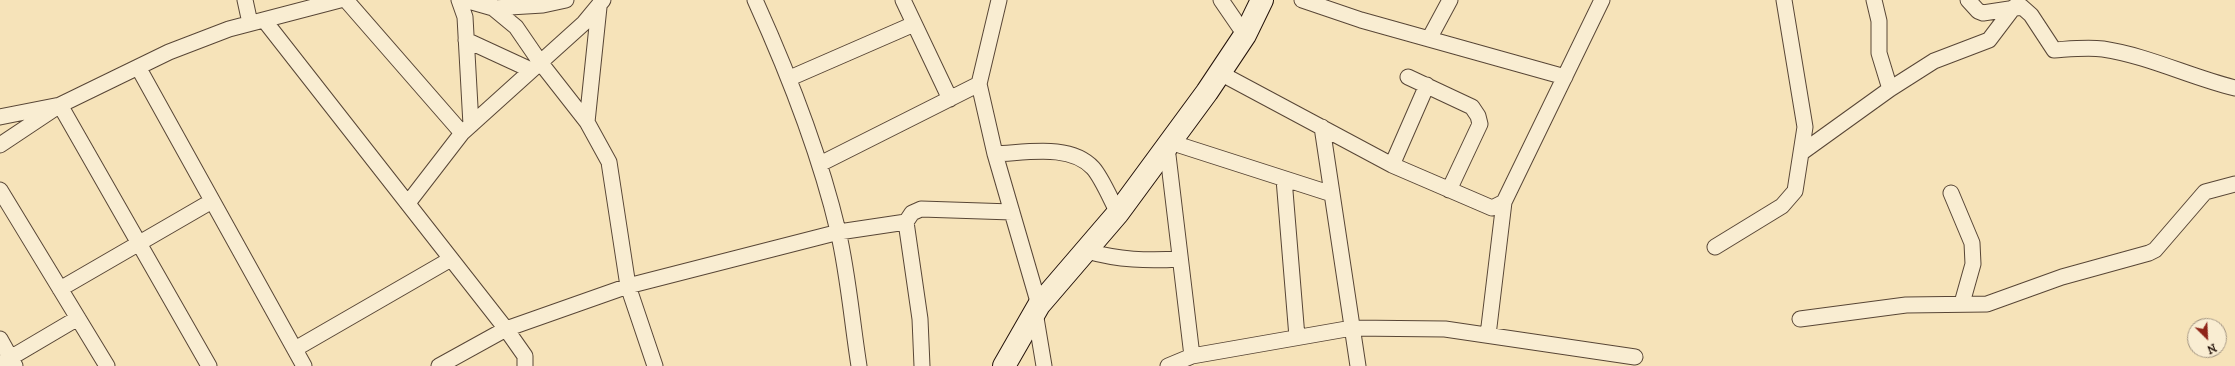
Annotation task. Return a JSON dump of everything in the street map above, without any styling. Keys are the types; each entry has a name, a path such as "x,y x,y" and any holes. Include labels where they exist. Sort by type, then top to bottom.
{"street":[{"path":"245,0 257,22 408,204 506,329 525,356 525,366"},
{"path":"0,144 60,105 169,52 229,29 339,0"},
{"path":"346,0 467,129"},
{"path":"459,0 465,17 467,129"},
{"path":"465,0 490,4 543,4 566,0"},
{"path":"903,0 950,99"},
{"path":"999,0 979,84 1037,309 1044,366"},
{"path":"1221,0 1245,35"},
{"path":"1004,366 1037,309 1118,213 1220,73 1245,35 1262,0"},
{"path":"1302,0 1360,20 1565,77"},
{"path":"1429,39 1450,0"},
{"path":"1488,335 1504,202 1602,0"},
{"path":"1715,247 1782,206 1795,191 1805,127 1784,0"},
{"path":"1874,0 1879,21 1879,53 1890,89"},
{"path":"1968,0 1978,11 1984,13 2014,7 2022,7 2031,15 2054,50 2101,49 2129,54 2158,62 2205,80 2235,88"},
{"path":"758,1 790,78 820,164 839,232 859,366"},
{"path":"408,204 467,129 584,23 601,3"},
{"path":"587,122 601,3"},
{"path":"490,4 516,28 535,66 587,122 609,162 628,286 655,366"},
{"path":"1802,153 1890,89 1934,62 1989,40 2014,7"},
{"path":"790,78 914,24"},
{"path":"466,40 535,66"},
{"path":"138,67 304,366"},
{"path":"1220,73 1392,165 1492,208 1504,202"},
{"path":"1408,77 1472,107 1478,116 1480,124 1449,190"},
{"path":"820,164 979,84"},
{"path":"1392,165 1427,85"},
{"path":"0,117 60,105"},
{"path":"60,105 209,366"},
{"path":"1322,127 1358,366"},
{"path":"1168,145 1332,194"},
{"path":"1168,145 1192,356"},
{"path":"996,154 1059,152 1077,156 1093,168 1118,213"},
{"path":"1284,179 1297,337"},
{"path":"1800,319 1877,307 1962,303 1987,304 2062,277 2149,253 2155,250 2205,192 2235,184"},
{"path":"0,190 107,366"},
{"path":"1951,193 1972,243 1973,264 1962,303"},
{"path":"60,289 212,201"},
{"path":"922,366 920,319 906,222 912,213 921,209 1012,212"},
{"path":"439,366 506,329 628,286 839,232 906,222"},
{"path":"1087,251 1114,258 1151,261 1180,259"},
{"path":"295,349 452,259"},
{"path":"0,340 9,363 78,318"},
{"path":"1168,366 1192,356 1352,328 1445,329 1635,357"}]}
